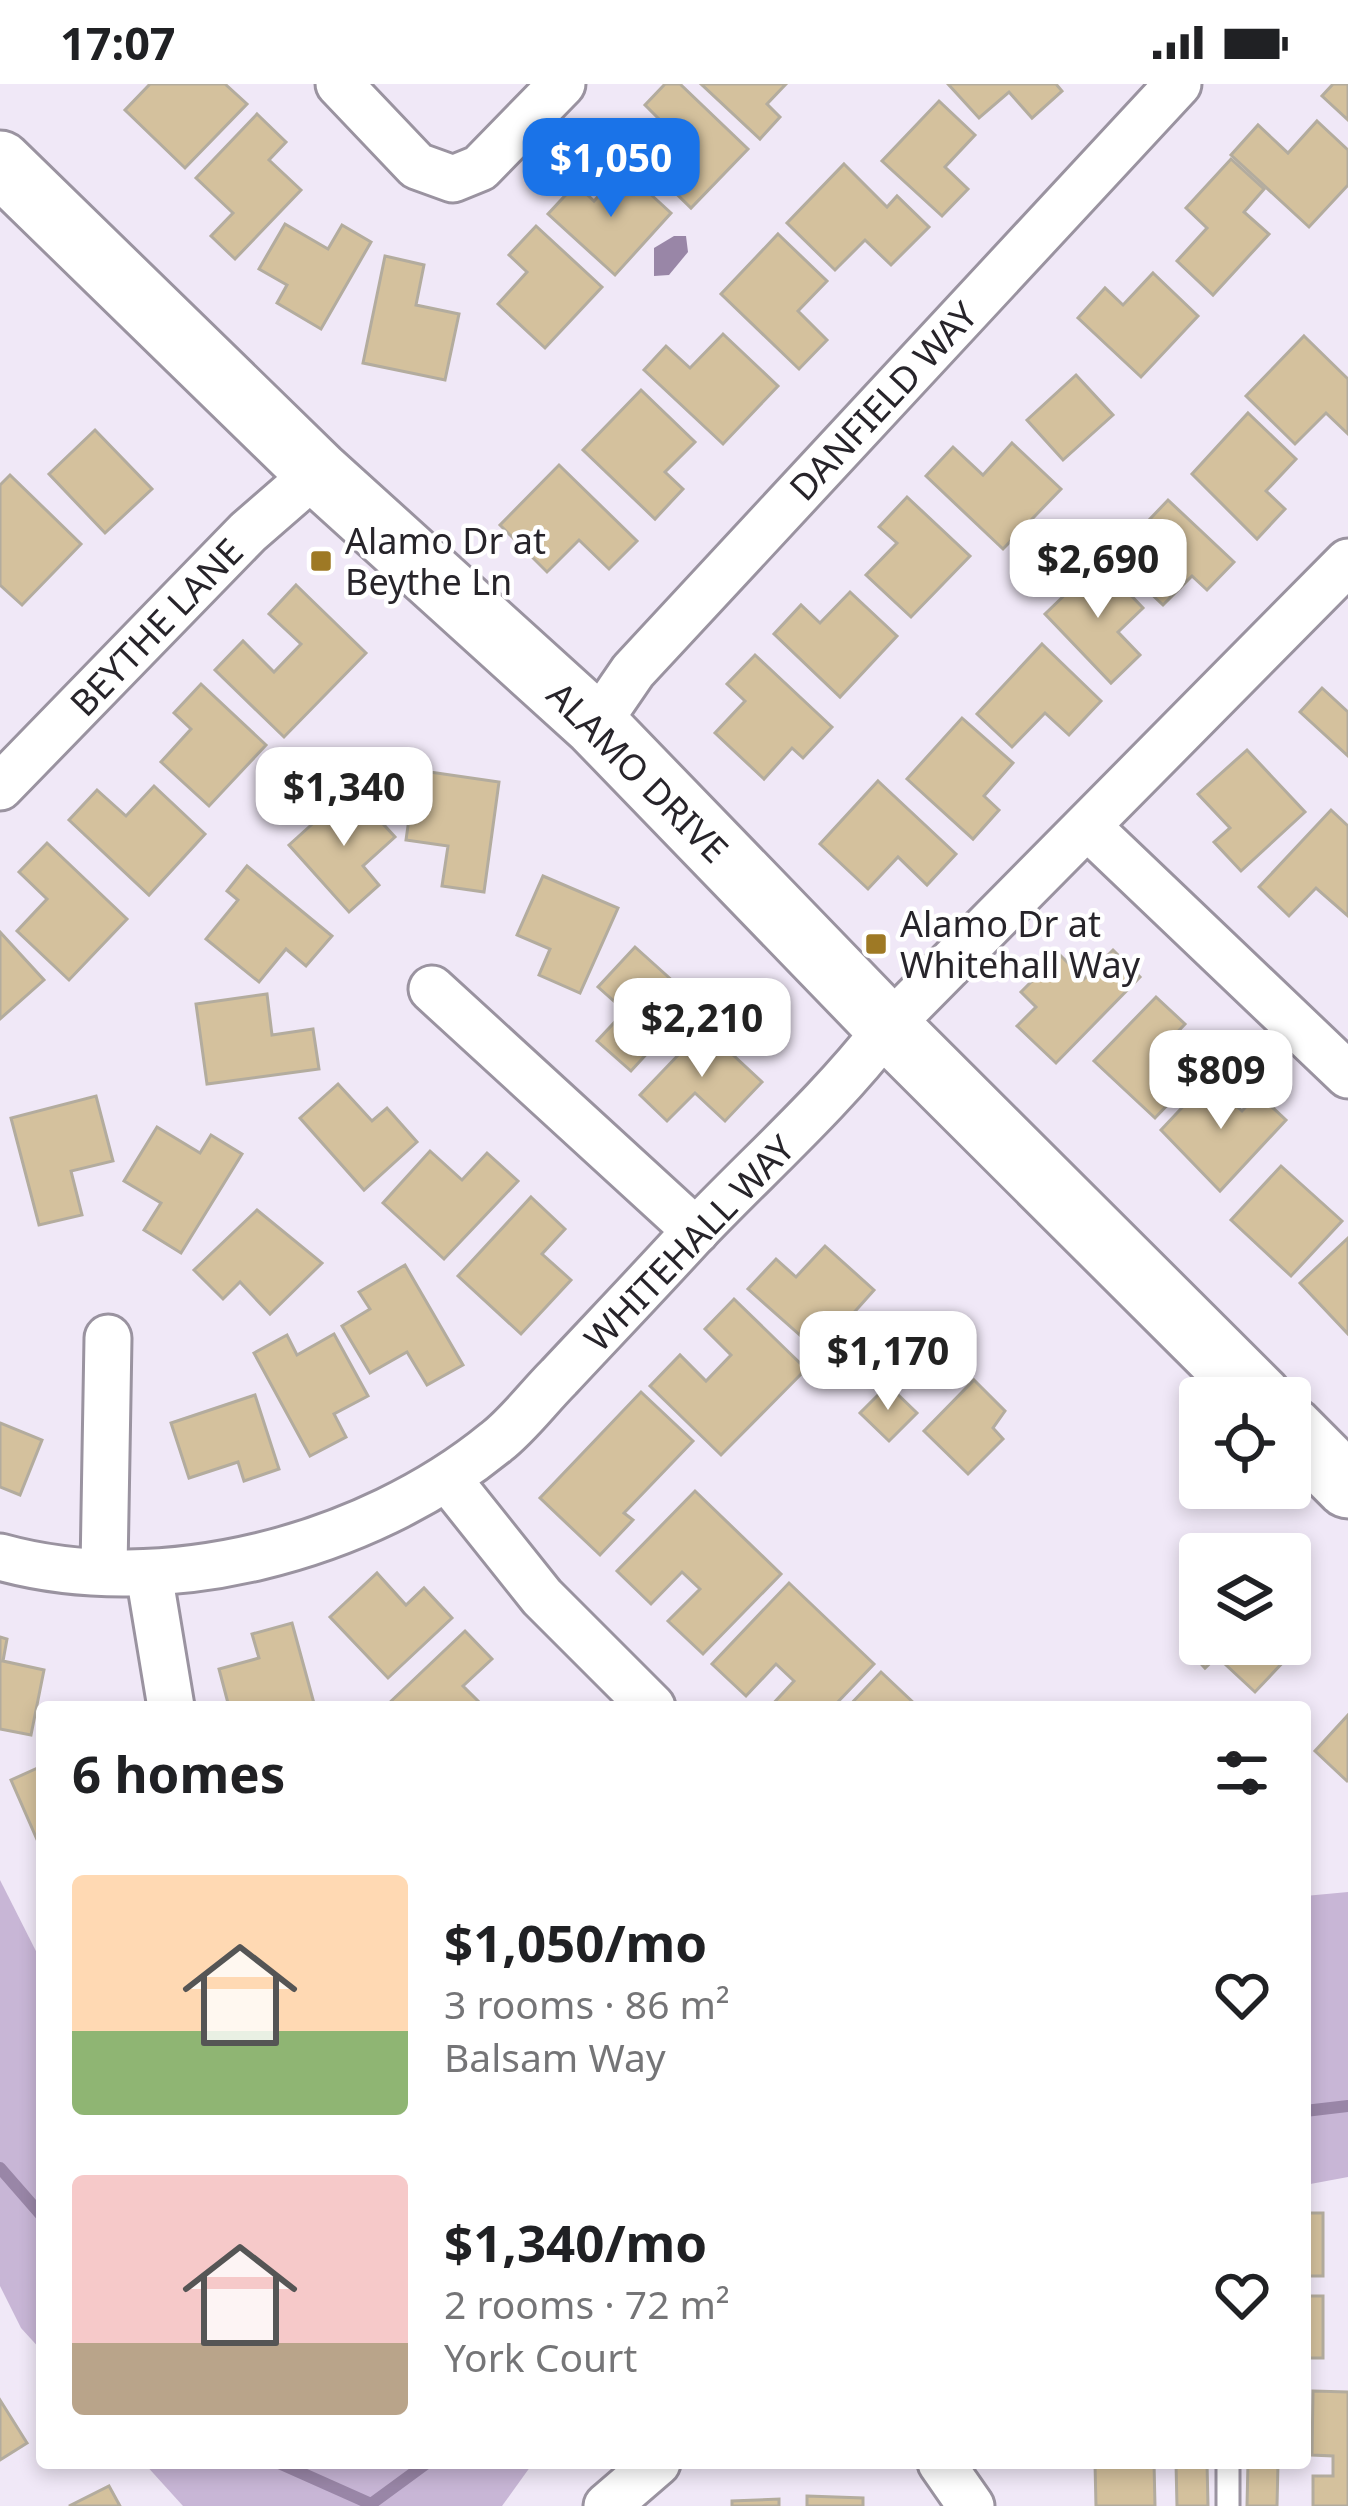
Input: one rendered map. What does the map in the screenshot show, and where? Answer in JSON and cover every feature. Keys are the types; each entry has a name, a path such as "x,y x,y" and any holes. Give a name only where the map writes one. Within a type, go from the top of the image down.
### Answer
{"main road":[{"name":"ALAMO DRIVE","path":"0,164 316,472 596,725 888,1027 1239,1377"},
{"path":"1311,1449 1348,1486"}],"street":[{"path":"338,84 417,166 453,179 480,168 562,84"},
{"name":"DANFIELD WAY","path":"596,725 633,671 1178,84"},
{"name":"BEYTHE LANE","path":"0,787 248,532 316,472"},
{"name":"WHITEHALL WAY","path":"0,1557 149,1574 217,1566 293,1547 380,1515 447,1478 499,1440 696,1231 839,1091 888,1027 1348,562"},
{"path":"1088,826 1348,1075"},
{"path":"432,989 696,1231"},
{"path":"104,1570 108,1338"},
{"path":"447,1478 542,1597 646,1701"},
{"path":"149,1574 170,1701"},
{"path":"607,2506 651,2469"},
{"path":"945,2469 971,2506"}],"lane":[{"path":"1228,2469 1228,2506"}],"shaded area":[{"path":"674,236 686,236 688,252 669,275 654,276 654,248"},
{"path":"0,1880 36,1951 36,2344 21,2328 0,2286"},
{"path":"1348,1892 1348,2177 1311,2184 1311,1895"},
{"path":"149,2469 529,2469 502,2506 183,2506"}],"building":[{"path":"150,84 225,84 247,104 185,168 125,110"},
{"path":"665,84 680,84 748,149 691,208 644,162 673,133 645,105"},
{"path":"701,84 786,84 767,104 780,117 760,139"},
{"path":"948,84 1056,84 1062,91 1032,118 1009,92 979,118"},
{"path":"1333,84 1348,84 1348,120 1322,96"},
{"path":"939,101 975,135 945,167 968,189 942,216 882,161"},
{"path":"257,114 286,142 269,160 301,190 235,259 211,236 233,213 196,178"},
{"path":"1317,121 1348,150 1348,185 1309,227 1231,155 1258,125 1288,153"},
{"path":"1231,159 1264,189 1244,212 1269,234 1213,295 1177,261 1207,228 1186,208"},
{"path":"844,164 887,207 897,196 929,227 891,265 865,240 835,270 787,223"},
{"path":"623,169 671,213 615,275 548,214 576,184 594,201"},
{"path":"285,224 328,249 342,225 371,242 321,329 277,303 287,285 259,269"},
{"path":"536,226 602,287 545,348 498,304 527,272 509,255"},
{"path":"778,234 827,281 798,311 827,340 799,369 721,294"},
{"path":"385,256 424,265 416,305 459,314 445,380 363,363"},
{"path":"1153,273 1198,316 1141,377 1078,318 1105,288 1123,305"},
{"path":"723,334 778,386 723,444 644,370 666,346 690,368"},
{"path":"1304,336 1348,379 1348,434 1326,413 1295,444 1246,396"},
{"path":"1076,375 1113,415 1063,460 1027,420"},
{"path":"641,390 695,442 665,472 683,489 655,519 583,450"},
{"path":"1248,413 1296,459 1266,491 1285,509 1257,539 1192,474"},
{"path":"95,430 152,489 105,533 49,474"},
{"path":"1012,443 1061,489 1003,549 926,476 953,447 983,475"},
{"path":"559,465 637,541 609,569 579,540 547,572 500,525"},
{"path":"10,475 81,544 22,605 0,585 0,485"},
{"path":"907,497 970,556 911,617 866,575 897,543 879,527"},
{"path":"1168,500 1234,562 1207,590 1192,576 1163,605 1113,558"},
{"path":"1099,562 1143,608 1118,632 1140,655 1111,683 1045,614"},
{"path":"296,585 366,653 284,737 215,670 243,641 274,672 301,644 269,614"},
{"path":"850,592 897,636 840,697 774,634 801,605 820,623"},
{"path":"1042,644 1101,701 1069,735 1045,713 1012,747 977,714"},
{"path":"755,655 832,727 803,758 792,748 764,779 715,733 745,701 727,684"},
{"path":"201,684 266,745 209,806 161,762 191,729 174,713"},
{"path":"1322,688 1348,712 1348,756 1300,712"},
{"path":"962,718 1013,763 984,796 999,810 973,839 907,779"},
{"path":"1247,750 1305,812 1241,871 1214,842 1230,828 1198,794"},
{"path":"416,770 499,782 484,892 442,886 448,846 406,840"},
{"path":"878,781 956,854 927,885 898,857 868,889 820,844"},
{"path":"154,786 205,834 149,895 69,820 97,790 126,816"},
{"path":"351,789 395,837 363,866 379,885 349,912 289,845"},
{"path":"1331,810 1348,826 1348,916 1316,888 1289,916 1259,887"},
{"path":"47,843 127,919 69,980 17,931 47,899 19,872"},
{"path":"247,866 332,936 306,966 286,949 259,982 206,939 238,900 227,891"},
{"path":"543,876 618,908 580,993 539,975 550,949 517,935"},
{"path":"0,932 44,980 0,1019"},
{"path":"635,947 695,1001 631,1071 597,1041 625,1011 598,987"},
{"path":"1113,950 1140,977 1056,1063 1017,1026 1036,1007 1021,992 1059,954 1084,979"},
{"path":"267,994 272,1035 313,1029 319,1069 207,1084 196,1004"},
{"path":"1156,997 1185,1024 1167,1043 1198,1073 1155,1118 1094,1061"},
{"path":"704,1028 762,1082 725,1121 695,1093 667,1121 640,1095"},
{"path":"1208,1080 1242,1111 1258,1094 1286,1120 1220,1191 1161,1130"},
{"path":"338,1084 372,1121 387,1108 417,1142 364,1190 300,1118"},
{"path":"96,1096 113,1161 71,1171 82,1215 39,1225 11,1118"},
{"path":"157,1127 200,1153 211,1135 242,1154 181,1253 144,1230 161,1203 124,1181"},
{"path":"430,1151 462,1180 487,1153 518,1181 444,1259 383,1203"},
{"path":"1281,1166 1342,1221 1291,1276 1231,1220"},
{"path":"531,1197 565,1229 542,1254 571,1280 521,1334 458,1276"},
{"path":"257,1210 322,1263 270,1314 240,1282 223,1299 194,1270"},
{"path":"1348,1238 1348,1334 1300,1283"},
{"path":"825,1246 874,1290 841,1327 851,1335 828,1360 748,1289 776,1259 796,1277"},
{"path":"405,1265 463,1365 427,1385 407,1352 370,1373 342,1326 370,1309 359,1292"},
{"path":"734,1299 806,1369 721,1455 650,1386 680,1355 706,1381 731,1355 705,1329"},
{"path":"334,1334 368,1396 334,1414 346,1437 310,1456 254,1353 287,1335 297,1355"},
{"path":"974,1380 1005,1411 993,1428 1003,1439 968,1474 924,1431"},
{"path":"888,1385 917,1413 889,1441 860,1413"},
{"path":"641,1392 693,1441 624,1513 633,1520 600,1555 540,1498"},
{"path":"255,1395 279,1469 244,1481 238,1462 189,1478 171,1423"},
{"path":"0,1423 42,1440 20,1495 0,1487"},
{"path":"695,1491 781,1574 703,1654 668,1621 700,1589 682,1572 651,1604 617,1571"},
{"path":"377,1573 406,1605 424,1588 452,1618 388,1678 330,1617"},
{"path":"789,1583 874,1664 839,1701 776,1701 794,1681 776,1664 746,1696 712,1664"},
{"path":"292,1623 313,1701 227,1701 219,1669 259,1658 252,1634"},
{"path":"465,1631 492,1659 463,1686 478,1701 391,1701"},
{"path":"0,1637 7,1639 3,1661 44,1670 31,1735 0,1729"},
{"path":"1226,1665 1280,1665 1255,1692"},
{"path":"881,1672 912,1701 854,1701"},
{"path":"1348,1715 1348,1780 1347,1781 1315,1751"},
{"path":"36,1769 36,1837 11,1780"},
{"path":"1311,2213 1323,2213 1323,2276 1311,2276"},
{"path":"1311,2296 1323,2296 1323,2358 1311,2358"},
{"path":"1313,2391 1348,2392 1348,2506 1313,2506 1313,2476 1333,2476 1333,2456 1312,2455"},
{"path":"0,2400 27,2443 0,2460"},
{"path":"1095,2469 1154,2469 1155,2506 1096,2506"},
{"path":"1176,2469 1207,2469 1208,2506 1177,2506"},
{"path":"1248,2469 1278,2469 1277,2506 1247,2506"},
{"path":"109,2486 120,2506 69,2506"},
{"path":"807,2496 863,2498 863,2506 807,2506"},
{"path":"779,2499 779,2506 732,2506 732,2501"}],"waterway":[{"path":"1311,2110 1348,2106"},
{"path":"0,2168 36,2209"},
{"path":"292,2469 371,2504 419,2469"}],"place":[{"name":"Alamo Dr at Beythe Ln","path":"321,561"},
{"name":"Alamo Dr at Whitehall Way","path":"876,944"}]}
